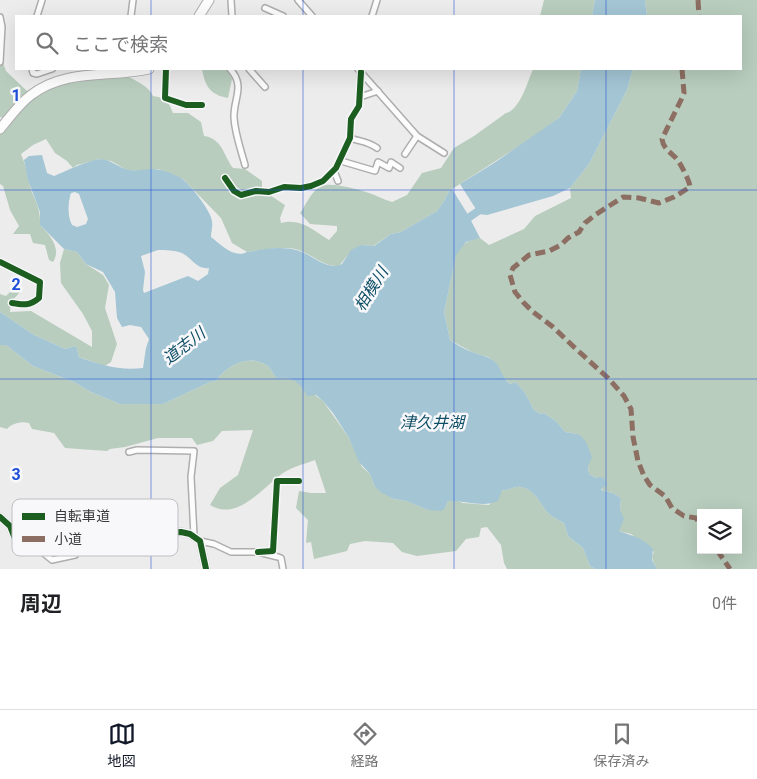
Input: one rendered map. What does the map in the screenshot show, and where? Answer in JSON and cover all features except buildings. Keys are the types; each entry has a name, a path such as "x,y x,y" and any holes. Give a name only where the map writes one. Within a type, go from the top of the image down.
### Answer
{"highway":[{"path":"200,15 209,0"},
{"path":"1,125 31,95 54,82 76,76 139,70"}],"street":[{"path":"37,15 41,0"},
{"path":"131,15 133,0"},
{"path":"231,0 232,15"},
{"path":"298,0 306,14"},
{"path":"372,15 377,0"},
{"path":"265,8 281,15"},
{"path":"0,17 2,27 0,62"},
{"path":"33,70 37,74 49,70"},
{"path":"166,70 165,98 186,105 202,105"},
{"path":"231,70 239,88 234,107 234,118 246,165"},
{"path":"250,70 265,87"},
{"path":"359,70 417,136 444,153"},
{"path":"225,178 234,191 241,195 256,190 263,193 284,187 301,188 323,181 334,171 341,160 350,138 351,120 354,111 359,106 359,70"},
{"path":"360,97 378,91"},
{"path":"405,154 417,136"},
{"path":"350,138 359,141 365,140 377,148"},
{"path":"341,160 375,171 378,162 389,168 391,162 400,168"},
{"path":"334,171 338,181"},
{"path":"0,262 40,282 40,298 35,302 28,306 12,303"},
{"path":"130,452 137,450 194,451 190,477 194,536"},
{"path":"178,532 194,536 200,541 214,544 231,552 272,551 277,481 299,481"},
{"path":"0,518 10,526 12,530"},
{"path":"200,541 206,569"},
{"path":"258,552 281,558 283,569"},
{"path":"47,556 52,560 75,556"}],"green space":[{"path":"544,0 595,0 592,15 540,15"},
{"path":"645,0 757,0 757,569 657,569 652,558 654,552 631,534 619,531 623,521 620,510 621,498 613,493 603,491 596,478 589,474 577,434 565,432 556,421 544,413 541,414 534,410 525,393 516,382 510,384 501,374 495,362 450,340 444,312 456,254 463,245 480,238 489,245 524,229 535,216 571,198 570,188 589,164 627,90 633,70 742,70 742,15 647,15"},
{"path":"0,55 6,71 28,92 118,71 147,88 153,96 166,101 173,113 188,113 201,122 204,136 210,137 219,144 233,168 245,169 262,181 262,190 285,205 280,218 281,223 295,222 301,224 329,240 337,231 337,226 310,224 300,213 318,188 326,185 344,186 392,202 407,195 422,173 441,168 454,148 511,111 523,94 533,70 581,70 577,91 559,118 449,191 437,211 401,232 391,234 373,246 361,245 347,256 339,266 322,262 301,251 290,248 247,252 232,243 221,218 183,179 158,169 127,170 111,161 99,159 77,165 73,168 67,161 55,153 46,139 33,145 21,154 38,207 40,225 50,237 55,247 56,252 53,262 49,260 45,245 33,243 30,234 13,234 19,226 10,210 3,186 0,184 0,134 8,119 0,117"},
{"path":"202,70 228,70 232,79 228,98 217,95 209,89"},
{"path":"64,249 77,252 86,264 103,275 109,285 105,308 117,344 111,362 105,366 79,357 76,346 65,349 34,335 0,312 0,294 6,296 14,288 13,285 21,291 11,302 10,312 31,311 92,347 92,331 83,314 61,283 60,263"},
{"path":"0,345 6,345 33,366 74,382 91,392 120,404 163,404 216,381 226,370 239,363 247,361 261,362 268,366 277,379 282,377 294,380 323,401 349,438 362,467 370,474 375,487 394,499 406,501 428,510 445,508 448,501 489,505 502,490 518,487 526,488 533,493 549,514 564,523 568,536 583,548 590,566 595,569 507,569 501,545 487,527 481,528 479,537 466,539 456,551 417,556 402,552 393,543 365,541 350,544 347,551 314,559 311,542 306,543 308,520 296,508 299,491 326,493 315,460 283,473 250,501 230,509 220,509 210,505 220,488 238,475 253,430 222,431 213,441 197,445 192,438 158,438 107,451 65,448 54,433 32,429 29,423 17,423 7,429 0,427"}],"water":[{"path":"595,0 645,0 647,15 592,15"},
{"path":"581,70 633,70 627,90 589,164 570,188 553,196 487,215 479,214 460,184 559,118 577,91"},
{"name":"津久井湖","path":"42,155 47,173 54,176 84,163 101,159 129,170 156,169 168,172 185,181 200,198 211,217 211,237 227,250 242,254 281,248 295,250 332,266 342,264 351,250 361,245 374,246 391,234 401,232 437,211 452,189 480,238 466,242 456,255 444,312 450,340 465,349 494,361 507,381 510,384 516,382 525,393 534,410 541,414 544,413 556,421 565,432 581,436 586,442 592,457 588,466 589,474 596,478 604,478 607,484 601,489 621,498 620,510 624,519 619,531 642,540 653,549 652,560 657,569 595,569 590,566 583,548 568,536 564,523 547,512 533,493 526,488 516,487 502,490 498,501 486,504 448,501 445,508 441,511 428,510 382,493 375,487 370,474 359,462 349,438 323,401 316,395 307,396 299,384 291,379 277,379 268,366 261,362 247,361 239,363 226,370 216,381 163,404 120,404 91,392 74,382 33,366 6,345 0,345 0,312 34,335 65,349 76,346 79,357 110,367 126,369 143,368 149,339 141,327 130,325 122,327 117,318 115,292 103,272 86,264 77,252 64,249 40,225 40,212 28,180 24,160 29,156","holes":["71,193 79,194 88,219 86,224 77,227 72,225 69,213","158,250 182,253 201,267 209,268 208,274 198,281 188,276 144,293 145,272 141,256"]}],"waterway":[{"name":"相模川","path":"461,223 484,207"}],"marked path":[{"path":"698,0 699,15"},
{"path":"682,70 684,93 662,139 665,147 680,164 690,187 674,197 659,203 639,198 623,197 595,215 585,223 579,232 568,238 561,245 549,251 529,255 513,268 510,275 515,292 523,302 608,378 624,396 631,409 633,437 638,461 644,476 650,485 665,496 672,508 684,516 697,519"},
{"path":"720,554 730,569"}],"cycle path":[{"path":"166,70 165,98 186,105 202,105"},
{"path":"225,178 234,191 241,195 256,191 269,192 284,187 301,188 323,181 336,168 350,138 351,119 359,106 361,72"},
{"path":"0,262 40,282 39,298 36,301 26,304 12,303"},
{"path":"258,552 273,551 277,481 299,481"},
{"path":"0,517 10,526 12,531"},
{"path":"178,532 190,534 200,541 206,569"}],"water label":[{"name":"道志川","path":"184,346"}]}
